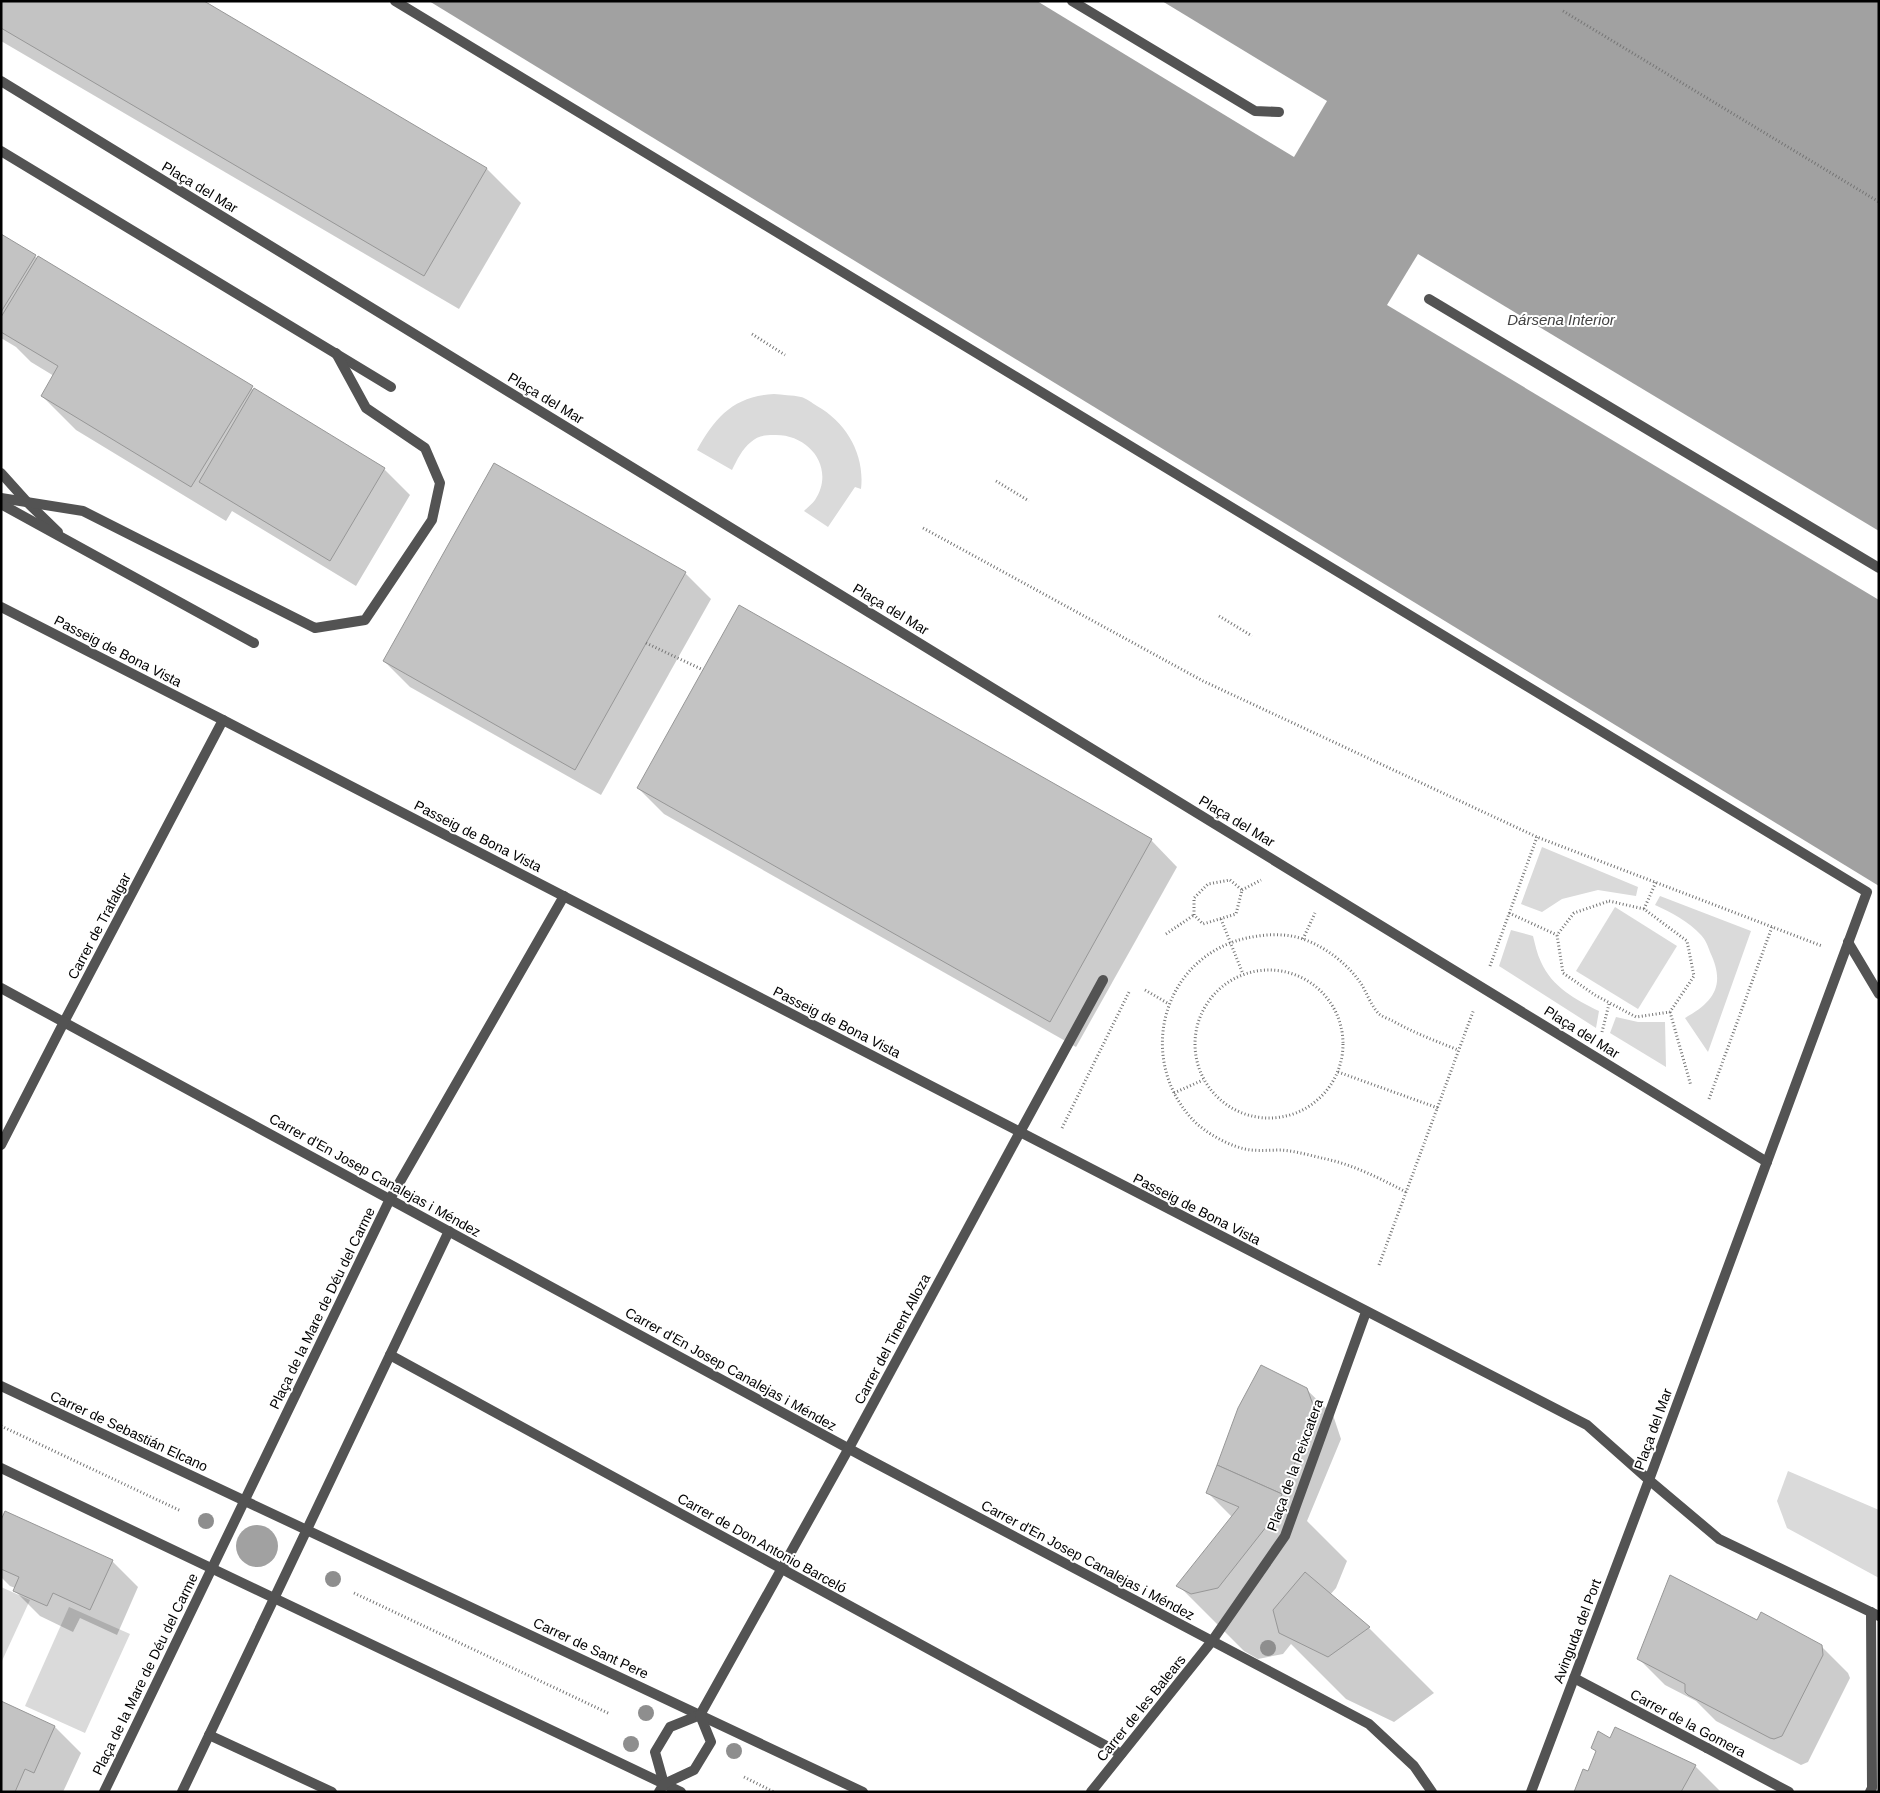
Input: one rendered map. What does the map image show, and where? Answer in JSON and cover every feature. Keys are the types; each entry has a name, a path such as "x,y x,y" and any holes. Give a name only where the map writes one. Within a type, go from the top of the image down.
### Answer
{"street":[{"name":"Plaça del Mar","path":"394,1 1867,892 1649,1480"},
{"path":"1072,1 1255,111 1279,112"},
{"name":"Plaça del Mar","path":"1,81 1766,1162"},
{"path":"1,151 391,387"},
{"path":"1430,299 1879,568"},
{"path":"1,498 83,511 315,628 365,620 432,520 440,483 425,448 366,408 336,353"},
{"path":"1,473 28,503 69,542"},
{"path":"1,504 254,643"},
{"name":"Passeig de Bona Vista","path":"1,607 1587,1425 1719,1539 1875,1614"},
{"name":"Carrer de Trafalgar","path":"1,1145 223,720"},
{"name":"Plaça de la Mare de Déu del Carme","path":"104,1792 390,1199 564,896"},
{"path":"1848,942 1879,994"},
{"name":"Carrer del Tinent Alloza","path":"700,1715 780,1568 849,1448 1104,980"},
{"name":"Carrer d'En Josep Canalejas i Méndez","path":"1,988 849,1448 1369,1724 1414,1766 1432,1792"},
{"path":"182,1792 449,1231"},
{"name":"Plaça de la Peixcatera","path":"1212,1641 1285,1536 1366,1312"},
{"name":"Carrer de Don Antonio Barceló","path":"390,1356 1121,1754"},
{"name":"Carrer de Sebastián Elcano","path":"1,1386 244,1500"},
{"path":"1,1468 211,1569"},
{"name":"Avinguda del Port","path":"1531,1792 1649,1480"},
{"path":"244,1500 307,1530"},
{"name":"Carrer de Sant Pere","path":"307,1530 864,1792"},
{"name":"Plaça de la Mare de Déu del Carme","path":"211,1569 274,1598"},
{"path":"274,1598 662,1788 681,1792"},
{"path":"1870,1792 1872,1788 1875,1614"},
{"name":"Carrer de les Balears","path":"1090,1792 1212,1641"},
{"name":"Carrer de la Gomera","path":"1574,1678 1789,1792"},
{"path":"700,1715 711,1742 694,1770 662,1788 655,1752 670,1727 700,1715"},
{"path":"209,1735 332,1792"}],"path":[{"path":"1563,12 1879,202"},
{"path":"752,334 785,355"},
{"path":"996,482 1028,501"},
{"path":"923,528 1203,681 1537,837 1844,954"},
{"path":"1219,616 1252,636"},
{"path":"646,643 703,670"},
{"path":"1379,1265 1537,837"},
{"path":"1242,890 1230,880 1208,884 1194,898 1194,915 1203,924 1236,914 1242,890 1262,880"},
{"path":"1644,909 1656,882"},
{"path":"1609,901 1644,909 1687,941 1694,976 1670,1012 1636,1017 1594,996 1563,973 1557,935 1574,914 1609,901"},
{"path":"1303,939 1318,907"},
{"path":"1509,913 1557,935"},
{"path":"1166,934 1194,915"},
{"path":"1222,919 1243,974"},
{"path":"1701,1121 1772,927"},
{"path":"1406,1192 1373,1176 1328,1159 1283,1150 1250,1150 1219,1139 1193,1120 1174,1093 1164,1064 1162,1034 1169,1004 1183,978 1204,956 1231,942 1266,934 1303,939 1335,956 1360,982 1379,1014 1413,1032 1458,1050"},
{"path":"1271,969 1299,976 1322,992 1338,1016 1343,1044 1338,1072 1319,1099 1290,1116 1256,1118 1225,1105 1203,1080 1194,1050 1199,1018 1216,991 1243,974 1271,969"},
{"path":"1052,1149 1130,990"},
{"path":"1145,990 1169,1004"},
{"path":"1670,1012 1701,1121"},
{"path":"1338,1072 1438,1108"},
{"path":"1174,1093 1203,1080"},
{"path":"1,1426 181,1511"},
{"path":"354,1593 610,1714"},
{"path":"744,1777 774,1792"}],"shaded area":[{"path":"774,394 803,398 828,413 845,431 857,452 860,464 861,489 855,487 828,527 804,511 815,500 821,488 822,476 820,465 815,455 808,446 798,440 786,436 773,435 758,437 745,448 732,470 697,450 711,428 727,410 748,399"},
{"path":"1542,847 1638,887 1636,896 1598,890 1562,899 1542,912 1521,904"},
{"path":"1660,896 1751,931 1708,1052 1685,1018 1710,999 1717,983 1715,964 1705,941 1696,930 1680,918 1655,905"},
{"path":"1615,907 1677,946 1638,1009 1576,971"},
{"path":"1511,930 1533,936 1540,959 1551,979 1573,997 1599,1011 1596,1028 1499,966"},
{"path":"1616,1017 1638,1022 1665,1022 1666,1067 1610,1033"},
{"path":"1788,1471 1879,1510 1879,1578 1787,1528 1777,1501"},
{"path":"1,1587 30,1600 1,1663"},
{"path":"69,1607 130,1634 85,1733 25,1706"}],"water":[{"name":"Dársena Interior","path":"429,1 1879,1 1879,886"},
{"path":"257,1525 272,1531 278,1546 272,1561 257,1567 242,1561 236,1546 242,1531"}],"pier":[{"path":"1037,1 1162,1 1327,101 1294,157"},
{"path":"1418,254 1879,531 1879,600 1387,305"}],"building":[{"path":"1,1 204,1 487,168 424,276 1,28"},
{"path":"1,234 36,255 1,312"},
{"path":"38,256 253,386 191,487 41,396 58,366 1,332 1,317"},
{"path":"254,388 385,468 330,561 199,482"},
{"path":"494,463 686,572 575,770 383,661"},
{"path":"739,605 1152,839 1050,1022 637,788"},
{"path":"1261,1365 1307,1388 1316,1413 1282,1494 1217,1465 1238,1408"},
{"path":"1217,1465 1282,1494 1270,1522 1218,1588 1191,1594 1176,1586 1239,1507 1206,1493"},
{"path":"5,1511 113,1560 90,1610 53,1593 47,1606 13,1591 19,1577 1,1569 1,1520"},
{"path":"1305,1572 1370,1627 1328,1657 1279,1633 1273,1610"},
{"path":"1670,1575 1757,1620 1761,1612 1822,1645 1823,1655 1782,1736 1774,1739 1770,1738 1688,1695 1685,1692 1685,1684 1637,1659"},
{"path":"1,1701 55,1726 34,1773 25,1769 15,1792 1,1792"},
{"path":"1615,1727 1696,1765 1681,1792 1574,1792 1583,1769 1588,1771 1596,1751 1591,1748 1598,1731 1610,1738"}]}
